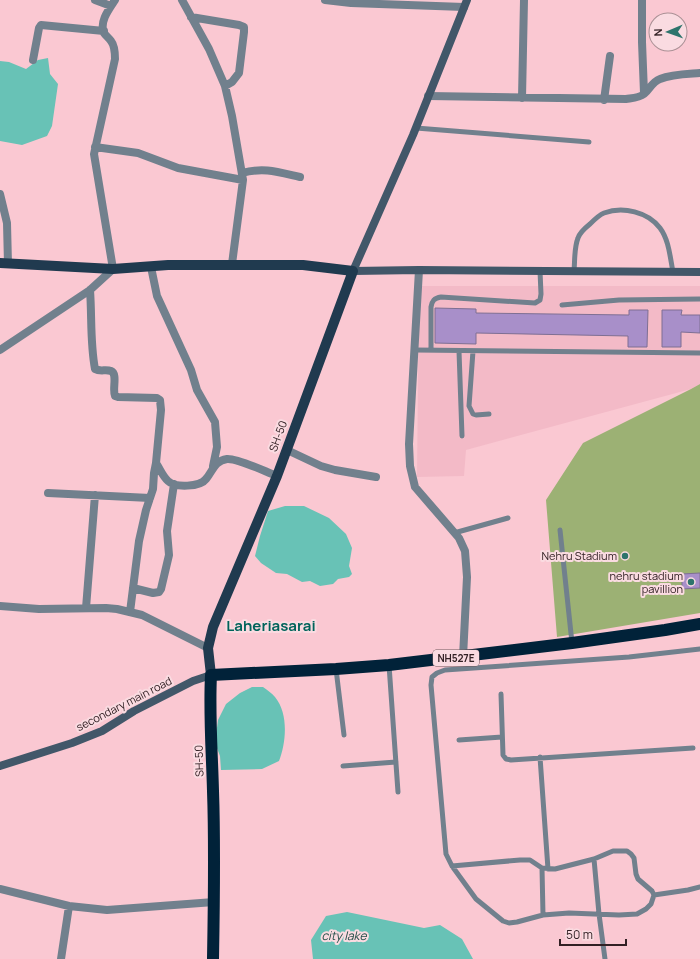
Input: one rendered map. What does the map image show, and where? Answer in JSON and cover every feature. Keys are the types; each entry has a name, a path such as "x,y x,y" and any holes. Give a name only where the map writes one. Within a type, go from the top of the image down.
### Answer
{"highway":[{"name":"NH527E","path":"211,675 389,665 572,643 700,624"},
{"name":"SH-50","path":"211,675 210,699 214,902 213,959"}],"main road":[{"path":"353,270 416,128 466,4"},
{"path":"4,263 113,269 168,265 232,264 303,265 353,270 700,272"},
{"name":"SH-50","path":"211,675 208,648 213,627 277,476 353,270"},
{"name":"secondary main road","path":"0,766 72,743 102,731 134,711 193,681 211,675"}],"street":[{"path":"0,350 90,290 113,269 94,154 115,59 114,47 103,27 104,19 113,3 95,0"},
{"path":"182,0 209,49 225,86 232,116 243,176 232,264"},
{"path":"325,0 351,3 466,4"},
{"path":"522,98 524,0"},
{"path":"642,0 644,94"},
{"path":"191,16 240,24 244,27 238,73 232,82 225,86"},
{"path":"33,60 41,24 104,31"},
{"path":"604,100 610,56"},
{"path":"428,96 604,100 637,98 644,94 652,84 660,79 700,73"},
{"path":"95,147 138,153 178,168 243,176 254,170 264,170 300,177"},
{"path":"0,194 7,223 4,263"},
{"path":"151,267 158,296 191,370 197,390 215,422 217,446 213,466 205,480 198,484 190,486 169,482 156,463"},
{"path":"419,270 409,444 410,466 415,487 459,538 465,551 467,564 463,657"},
{"path":"90,290 92,323 91,341 95,369 98,371 113,372 115,375 113,391 115,396 157,398 160,400 161,410 153,489 146,510 140,542 130,612"},
{"path":"287,450 321,466 376,477"},
{"path":"213,466 227,459 235,460 277,476"},
{"path":"133,588 153,593 159,592 161,589 169,555 168,531 174,484"},
{"path":"48,493 150,498"},
{"path":"86,608 96,495"},
{"path":"0,606 39,609 106,608 130,612 142,615 208,648"},
{"path":"0,889 69,906 107,910 214,902"},
{"path":"61,959 69,906"}],"lane":[{"path":"416,128 589,142"},
{"path":"574,271 576,246 582,230 594,219 604,213 614,211 631,211 652,218 660,228 666,238 673,272"},
{"path":"431,350 431,307 432,301 435,298 441,297 535,303 540,300 541,294 540,271"},
{"path":"562,305 619,300 700,299"},
{"path":"415,350 700,353"},
{"path":"459,351 462,436"},
{"path":"473,351 469,406 470,410 476,415 489,414"},
{"path":"454,533 508,518"},
{"path":"560,530 572,643"},
{"path":"654,895 651,904 642,913 629,915 569,913 543,915 509,923 503,921 476,899 452,866 446,854 444,845 441,790 431,685 432,676 445,670 629,658 700,649"},
{"path":"389,665 398,792"},
{"path":"336,669 344,735"},
{"path":"501,694 503,754 506,759 511,760 693,748"},
{"path":"459,740 502,737"},
{"path":"540,757 548,869"},
{"path":"343,766 396,762"},
{"path":"452,866 530,860 542,868 548,869 594,859 613,851 628,851 634,858 638,879 652,891 654,895"},
{"path":"594,859 605,959"},
{"path":"542,868 543,915"},
{"path":"654,895 700,887"}],"shaded area":[{"path":"419,286 700,286 700,384 691,389 466,450 464,476 417,477"},
{"name":"Nehru Stadium","path":"700,384 700,613 557,637 546,500 583,443"}],"water":[{"path":"48,58 50,74 58,84 52,126 47,136 22,145 0,141 0,61 9,62 26,69 38,60"},
{"path":"285,506 304,506 329,518 346,534 352,548 349,566 352,574 349,577 338,579 333,584 320,586 310,581 302,582 287,574 276,573 261,563 255,556 268,511"},
{"path":"252,687 263,687 271,693 275,697 283,712 285,737 279,761 262,769 221,770 220,756 215,743 218,720 226,704 240,693"},
{"name":"city lake","path":"347,912 424,928 440,925 462,939 473,959 313,959 311,940 326,916"}],"building":[{"path":"435,308 476,309 476,313 629,315 629,310 648,310 647,347 628,347 628,336 476,333 476,344 435,343"},
{"path":"662,310 682,310 681,315 700,315 700,333 681,332 681,347 662,347"},
{"name":"nehru stadium pavillion","path":"700,573 700,588 682,589 682,574"}],"place":[{"name":"Nehru Stadium","path":"625,556"},
{"name":"nehru stadium pavillion","path":"691,582"}],"district":[{"name":"Laheriasarai","path":"271,626"}]}
